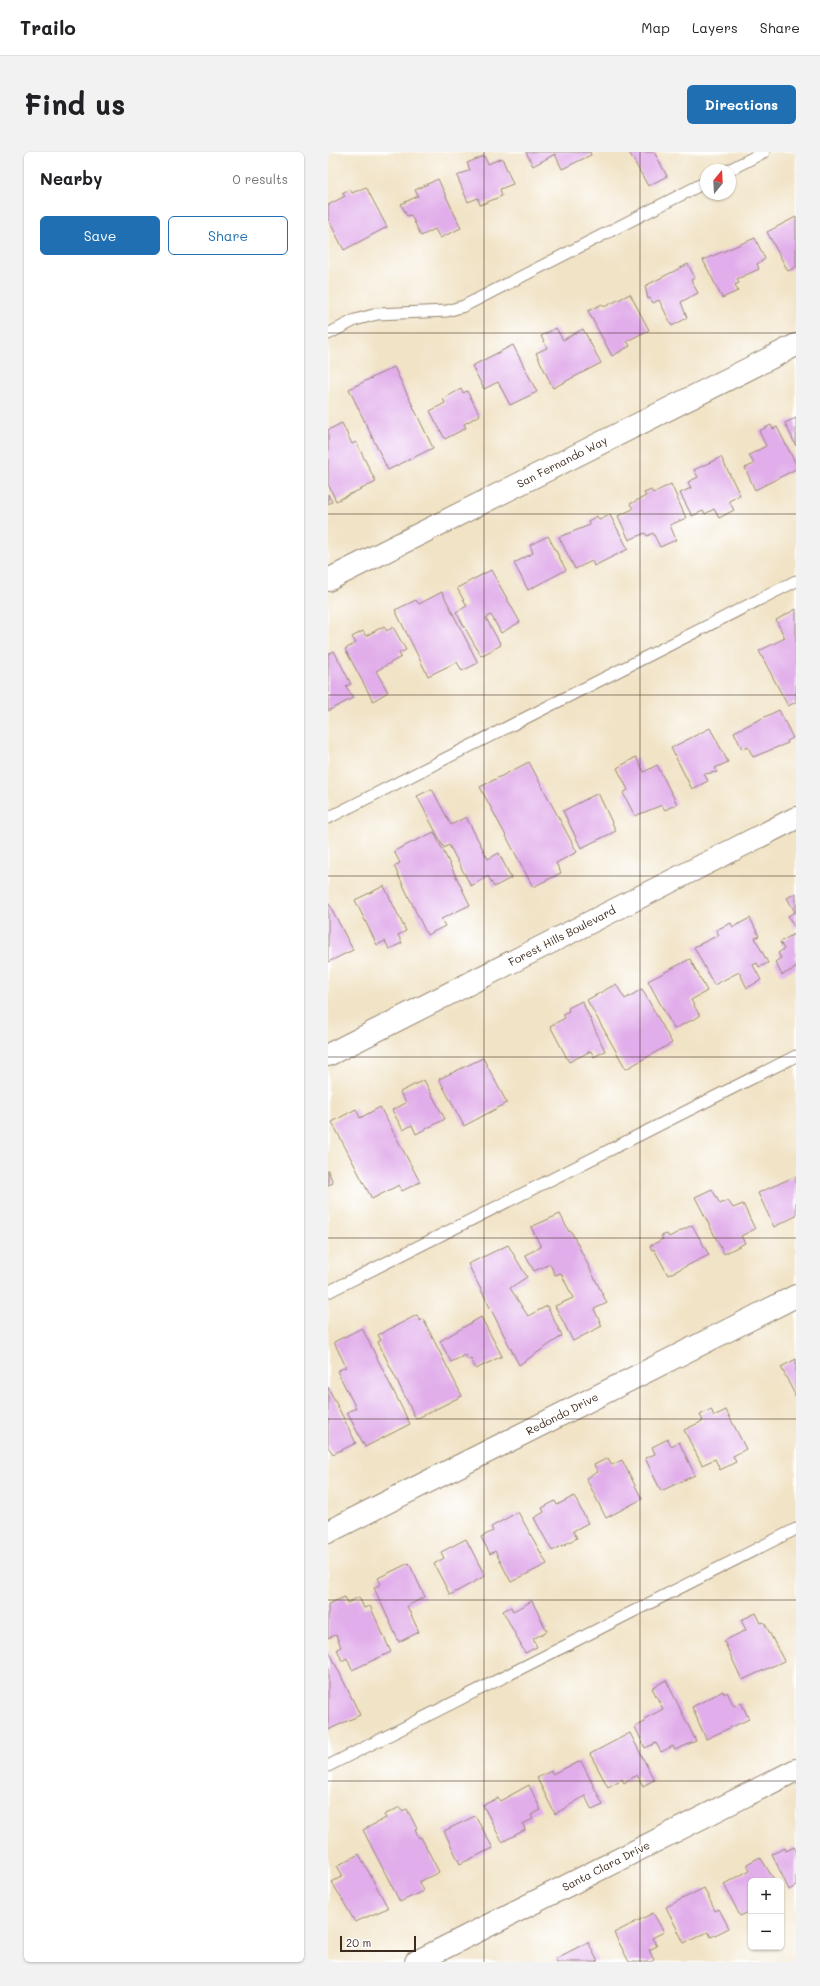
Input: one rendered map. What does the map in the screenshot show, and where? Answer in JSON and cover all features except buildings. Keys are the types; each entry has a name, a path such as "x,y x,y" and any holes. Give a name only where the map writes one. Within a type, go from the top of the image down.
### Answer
{"street":[{"name":"San Fernando Way","path":"328,580 796,345"},
{"name":"Forest Hills Boulevard","path":"328,1055 796,818"},
{"name":"Redondo Drive","path":"328,1532 796,1296"},
{"name":"Santa Clara Drive","path":"416,1962 796,1770"}],"lane":[{"path":"736,166 764,152"},
{"path":"328,334 355,320 377,314 447,311 464,306 700,185"},
{"path":"328,818 796,581"},
{"path":"328,1292 796,1056"},
{"path":"328,1766 796,1529"}]}
